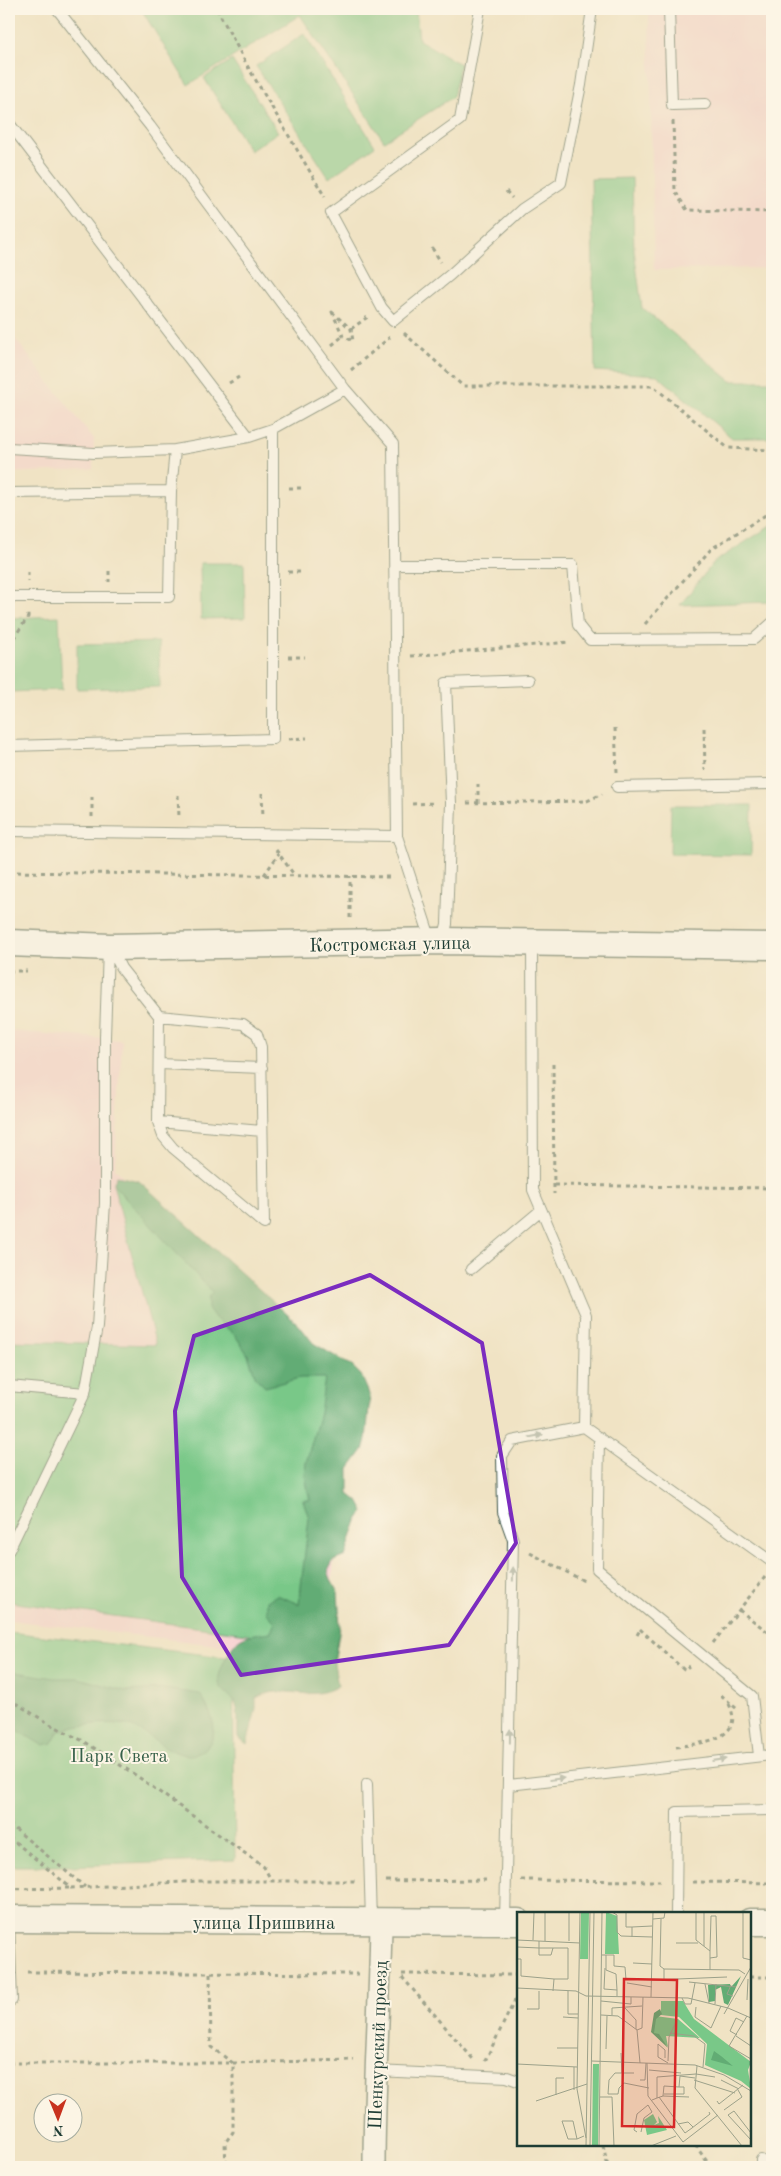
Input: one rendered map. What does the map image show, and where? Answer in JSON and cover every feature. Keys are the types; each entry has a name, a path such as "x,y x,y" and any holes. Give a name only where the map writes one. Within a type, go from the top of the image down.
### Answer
{"street":[{"name":"Костромская улица","path":"9,943 109,947 437,941 772,946"},
{"name":"улица Пришвина","path":"9,1919 512,1922"},
{"name":"Шенкурский проезд","path":"374,2167 374,2100 380,1974 376,1922"},
{"path":"751,1922 772,1922"}],"lane":[{"path":"57,9 150,126 342,385 393,444 397,836 410,878 437,941"},
{"path":"480,9 460,120 331,213 382,308 393,320 450,275 522,209 561,183 581,85 592,9"},
{"path":"669,9 672,105 704,104"},
{"path":"9,123 249,437"},
{"path":"9,448 94,453 175,450 249,437 273,428 342,385"},
{"path":"9,746 273,739 273,428"},
{"path":"9,597 169,597 171,491 175,450"},
{"path":"9,493 171,491"},
{"path":"395,566 573,566 578,625 590,640 754,639 772,622"},
{"path":"437,941 447,924 451,803 446,683 528,680"},
{"path":"617,786 772,784"},
{"path":"9,831 397,836"},
{"path":"532,942 533,1190 586,1315 584,1427"},
{"path":"109,947 121,968 160,1016 158,1122 163,1136 173,1148 264,1224 262,1068 261,1047 257,1034 243,1024 160,1016"},
{"path":"9,1550 85,1393 97,1327 105,1203 105,1037 109,947"},
{"path":"159,1064 262,1068"},
{"path":"158,1122 262,1131"},
{"path":"471,1269 541,1210"},
{"path":"9,1386 85,1393"},
{"path":"512,1922 509,1785 513,1540 503,1512 502,1456 512,1441 584,1427 772,1562"},
{"path":"599,1436 597,1569 752,1696 760,1756"},
{"path":"509,1785 772,1755"},
{"path":"368,1784 376,1922"},
{"path":"676,1912 677,1812 772,1810"},
{"path":"9,1919 12,2000"},
{"path":"376,2072 507,2077 517,2081"}],"path":[{"path":"217,9 248,67 322,190 331,213"},
{"path":"672,105 675,191 687,210 772,212"},
{"path":"332,312 351,329 353,340 343,336 332,312"},
{"path":"393,320 400,329 462,386 653,386 728,448 772,450"},
{"path":"342,385 400,329"},
{"path":"631,639 711,549 772,511"},
{"path":"9,645 28,617 28,597"},
{"path":"396,658 590,640"},
{"path":"615,728 617,786"},
{"path":"704,728 705,785"},
{"path":"478,784 478,802"},
{"path":"262,793 264,834 295,876"},
{"path":"397,836 407,804 587,801 604,793"},
{"path":"178,795 180,833"},
{"path":"264,875 279,854"},
{"path":"9,872 410,878"},
{"path":"553,1064 554,1201"},
{"path":"554,1185 772,1188"},
{"path":"522,1549 589,1583"},
{"path":"709,1648 767,1574"},
{"path":"739,1610 772,1635"},
{"path":"637,1620 669,1649"},
{"path":"637,1635 640,1629 684,1670 689,1666"},
{"path":"682,1660 695,1672"},
{"path":"714,1689 756,1726"},
{"path":"9,1699 48,1723 86,1742 137,1776 264,1868 270,1880"},
{"path":"675,1747 714,1741 725,1734 731,1728 732,1718 731,1708 727,1700"},
{"path":"9,1824 85,1887"},
{"path":"9,1889 71,1888"},
{"path":"11,1972 380,1974"},
{"path":"210,1974 211,2046 233,2063"},
{"path":"489,2076 400,1974 517,1975"},
{"path":"751,1977 772,1977"},
{"path":"482,2068 517,1996"},
{"path":"9,2063 233,2063 356,2060"},
{"path":"226,2167 225,2143 233,2132 233,2063"},
{"path":"603,2146 608,2167"},
{"path":"696,2146 711,2167"}],"highlighted area":[{"path":"370,1275 482,1343 516,1543 449,1645 241,1675 182,1577 175,1411 194,1336"}],"shaded area":[{"path":"649,9 772,9 772,268 654,270"},
{"path":"9,331 94,439 93,469 9,473"},
{"path":"9,1031 122,1040 115,1169 350,1376 325,1658 9,1620"}],"green space":[{"path":"141,9 416,9 419,40 460,64 453,97 384,141 300,15 188,85"},
{"path":"304,34 375,146 329,178 256,66"},
{"path":"232,60 278,132 250,151 204,78"},
{"path":"632,178 634,250 642,308 731,381 772,381 772,438 732,438 657,375 595,371 591,179"},
{"path":"772,525 772,602 680,605 714,562"},
{"path":"200,563 244,563 245,618 201,619"},
{"path":"59,616 62,690 9,692 9,618"},
{"path":"159,642 160,687 77,689 77,644"},
{"path":"671,805 752,805 751,855 670,854"},
{"path":"117,1176 139,1181 299,1325 313,1343 353,1367 361,1375 370,1396 366,1439 363,1450 349,1469 349,1494 358,1501 364,1512 355,1527 345,1556 333,1561 328,1571 338,1592 340,1627 334,1663 338,1686 316,1693 277,1692 256,1698 256,1709 247,1744 238,1737 236,1705 220,1686 220,1673 229,1652 240,1639 271,1632 275,1622 267,1613 267,1601 277,1595 299,1604 309,1518 303,1500 310,1500 305,1476 306,1463 320,1413 325,1378 300,1378 265,1387 256,1378 248,1355 235,1335 215,1318 208,1308 208,1297 213,1293 113,1184"},
{"path":"113,1184 340,1392 314,1643 9,1602 9,1341 156,1345"},
{"name":"Парк Света","path":"9,1632 233,1658 235,1860 69,1866 9,1866"},
{"path":"9,1671 54,1678 78,1678 126,1691 165,1689 200,1694 212,1719 214,1732 209,1744 199,1752 189,1755 168,1748 136,1729 119,1724 82,1726 65,1730 58,1732 53,1743 42,1745 9,1725"}]}
